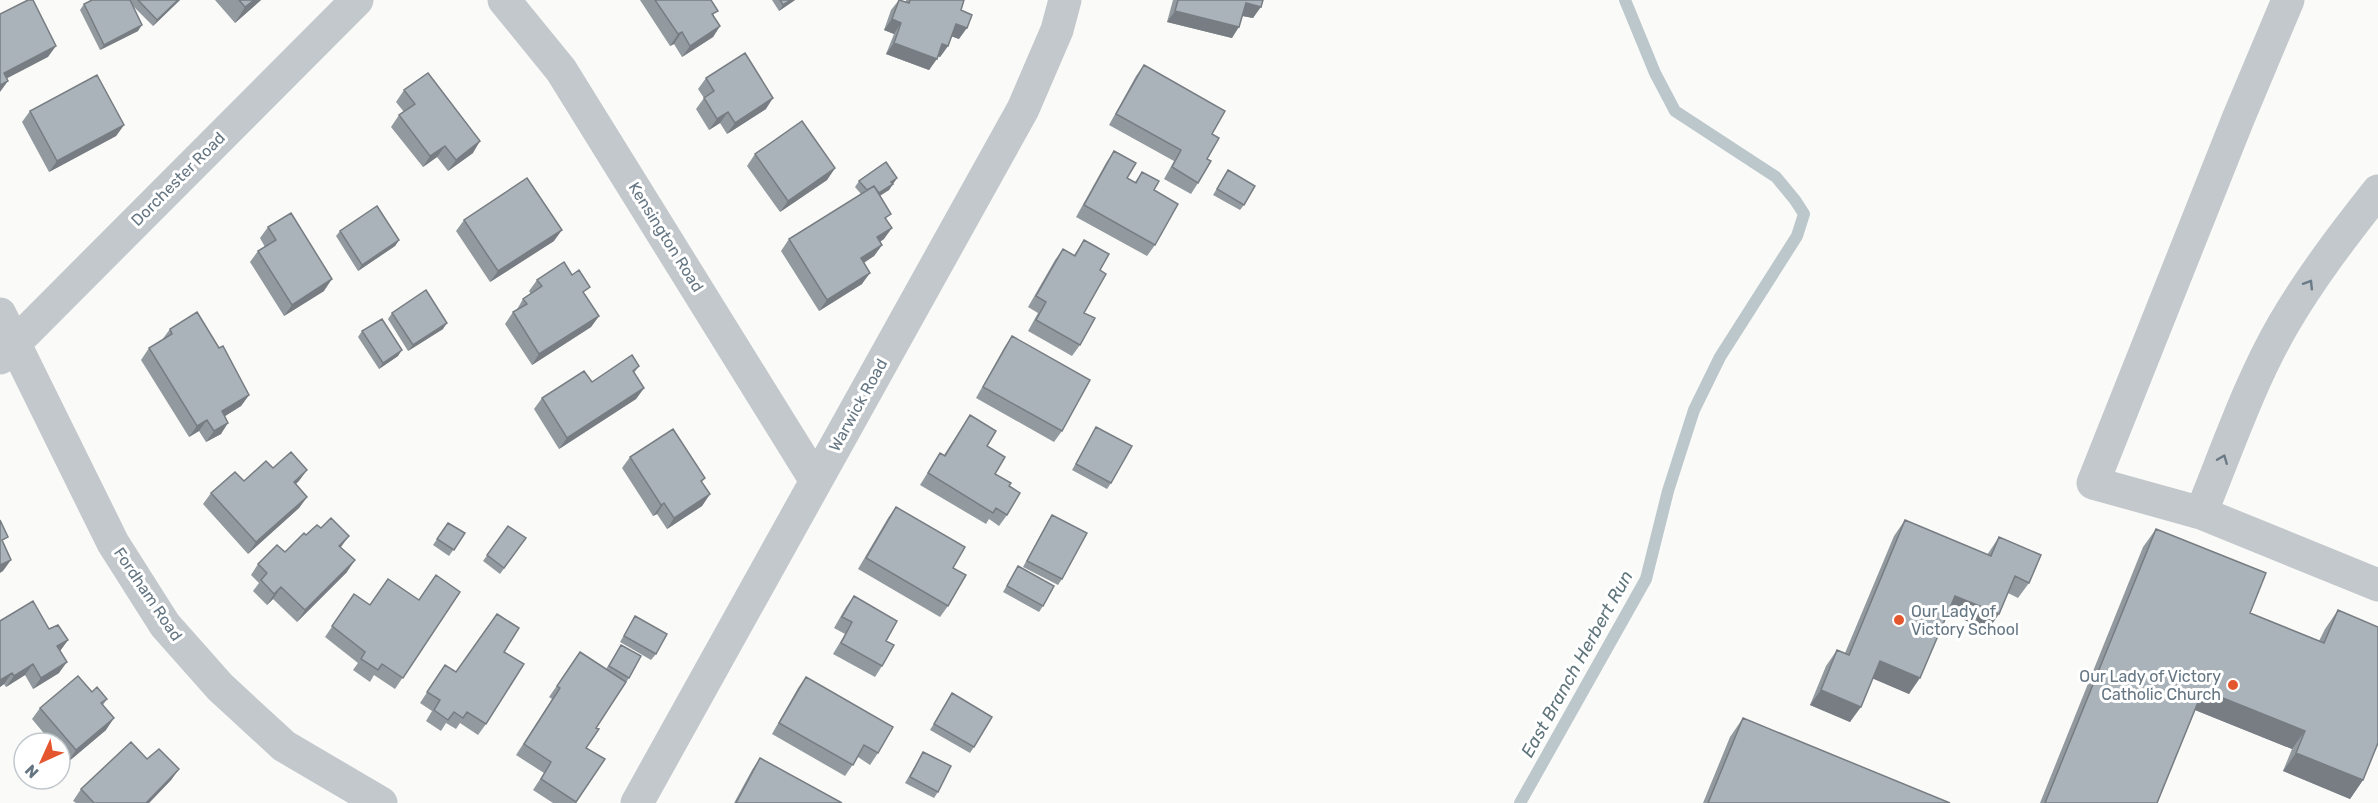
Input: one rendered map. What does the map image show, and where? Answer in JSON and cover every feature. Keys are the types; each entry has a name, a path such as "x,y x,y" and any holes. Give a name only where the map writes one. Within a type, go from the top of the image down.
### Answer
{"street":[{"name":"Dorchester Road","path":"7,351 357,0"},
{"name":"Kensington Road","path":"504,0 561,70 816,481"},
{"name":"Warwick Road","path":"637,803 1023,109 1057,30 1065,0"},
{"path":"2288,0 2238,119 2093,483 2201,513 2378,585"},
{"path":"2201,513 2250,393 2282,326 2326,257 2378,191"},
{"name":"Fordham Road","path":"0,314 7,351 113,543 165,625 220,687 284,746 381,803"}],"building":[{"path":"28,0 33,0 56,46 4,73 8,81 0,85 0,14"},
{"path":"92,0 130,0 142,25 104,45 84,4"},
{"path":"138,0 178,0 157,20"},
{"path":"239,0 254,0 245,7"},
{"path":"655,0 711,0 718,11 712,14 720,26 690,46 682,32 678,34"},
{"path":"780,0 791,0 783,5"},
{"path":"899,0 909,3 910,0 964,0 961,10 972,15 967,28 956,24 948,46 942,44 937,59 894,43 901,23 892,19"},
{"path":"1178,0 1263,0 1261,7 1246,3 1239,27 1175,11"},
{"path":"745,53 773,98 735,123 728,112 717,119 704,98 714,91 706,78"},
{"path":"1144,65 1225,111 1212,134 1219,138 1207,159 1211,161 1198,183 1172,167 1181,150 1116,114"},
{"path":"428,73 480,141 456,160 445,146 430,156 399,115 415,104 404,90"},
{"path":"97,75 124,125 57,161 30,111"},
{"path":"802,121 835,168 788,201 755,154"},
{"path":"1114,151 1136,163 1127,178 1136,183 1142,172 1159,181 1154,190 1178,204 1155,245 1084,205"},
{"path":"886,162 897,178 891,182 893,184 879,193 874,186 867,190 859,181"},
{"path":"1228,170 1255,186 1244,205 1217,189"},
{"path":"527,178 562,230 498,271 464,220"},
{"path":"874,186 891,214 885,218 892,228 877,237 882,245 861,258 870,273 827,300 789,239"},
{"path":"377,206 399,240 362,265 340,231"},
{"path":"291,213 332,279 292,305 258,251 276,240 268,227"},
{"path":"1084,240 1109,254 1100,270 1106,274 1084,313 1095,318 1080,345 1036,320 1046,302 1036,296 1063,249 1075,256"},
{"path":"564,262 572,275 579,270 590,287 583,292 599,316 539,354 513,312 527,304 523,299 542,286 537,280"},
{"path":"426,290 447,323 413,345 392,313"},
{"path":"197,312 219,348 223,346 249,395 222,411 228,423 214,431 207,420 197,426 149,348 172,334 170,329"},
{"path":"382,319 402,350 383,363 362,331"},
{"path":"1012,336 1090,380 1062,431 983,387"},
{"path":"632,355 639,366 633,371 644,388 567,438 542,398 584,371 592,382"},
{"path":"970,415 996,431 987,446 1005,457 995,474 1011,483 1009,486 1020,493 1007,515 996,508 993,513 928,473 940,453 945,456"},
{"path":"1096,427 1132,446 1111,483 1076,464"},
{"path":"673,429 705,478 701,481 710,494 674,518 664,503 661,505 630,457"},
{"path":"291,452 307,470 294,482 307,497 256,542 211,493 235,472 244,481 266,461 273,468"},
{"path":"896,507 965,547 953,568 966,575 948,606 866,558"},
{"path":"1052,515 1087,533 1062,579 1027,561"},
{"path":"331,518 349,536 339,546 355,560 305,610 281,587 274,594 261,580 267,573 258,564 277,545 285,552 304,533 306,535 317,525 321,528"},
{"path":"0,520 8,537 2,540 11,560 0,565"},
{"name":"Our Lady of Victory School","path":"1905,520 1991,556 1999,537 2041,555 2029,583 2015,576 1999,614 1955,596 1920,678 1880,661 1861,707 1821,690 1837,650 1849,655"},
{"path":"448,523 465,533 454,550 437,539"},
{"path":"508,526 526,538 504,568 487,555"},
{"name":"Our Lady of Victory Catholic Church","path":"2156,529 2266,573 2250,613 2324,643 2338,610 2378,627 2378,743 2363,780 2296,753 2305,731 2203,690 2157,803 2045,803"},
{"path":"1018,566 1054,586 1043,606 1007,586"},
{"path":"436,575 460,592 403,678 382,664 378,670 361,659 365,652 332,626 354,594 370,605 388,579 419,600"},
{"path":"854,596 897,621 886,641 894,645 882,666 841,643 852,622 842,617"},
{"path":"33,601 49,629 58,625 68,640 57,646 67,662 41,678 33,664 14,676 12,673 0,680 0,621"},
{"path":"497,614 519,628 504,652 524,664 486,724 467,712 463,718 454,712 448,720 434,710 440,700 427,692 445,665 456,672"},
{"path":"635,616 667,634 656,654 624,636"},
{"path":"621,645 641,656 629,678 609,666"},
{"path":"580,652 626,682 596,728 599,729 586,748 605,759 576,802 541,779 551,762 524,744 560,688 557,686"},
{"path":"78,676 92,692 97,687 107,699 101,703 114,718 76,750 72,745 72,731 60,731 40,708"},
{"path":"806,677 893,727 878,753 864,745 853,765 779,723"},
{"path":"952,693 992,717 974,747 934,724"},
{"path":"1743,718 1950,803 1708,803"},
{"path":"131,742 147,759 159,749 179,769 146,803 94,803 81,789"},
{"path":"923,752 951,766 938,792 910,777"},
{"path":"760,758 842,803 736,803"}],"waterway":[{"name":"East Branch Herbert Run","path":"1520,803 1646,579 1668,491 1694,410 1720,357 1797,236 1804,214 1776,177 1675,111 1655,73 1625,0"}],"place":[{"name":"Our Lady of Victory School","path":"1899,620"},
{"name":"Our Lady of Victory Catholic Church","path":"2233,685"}]}
